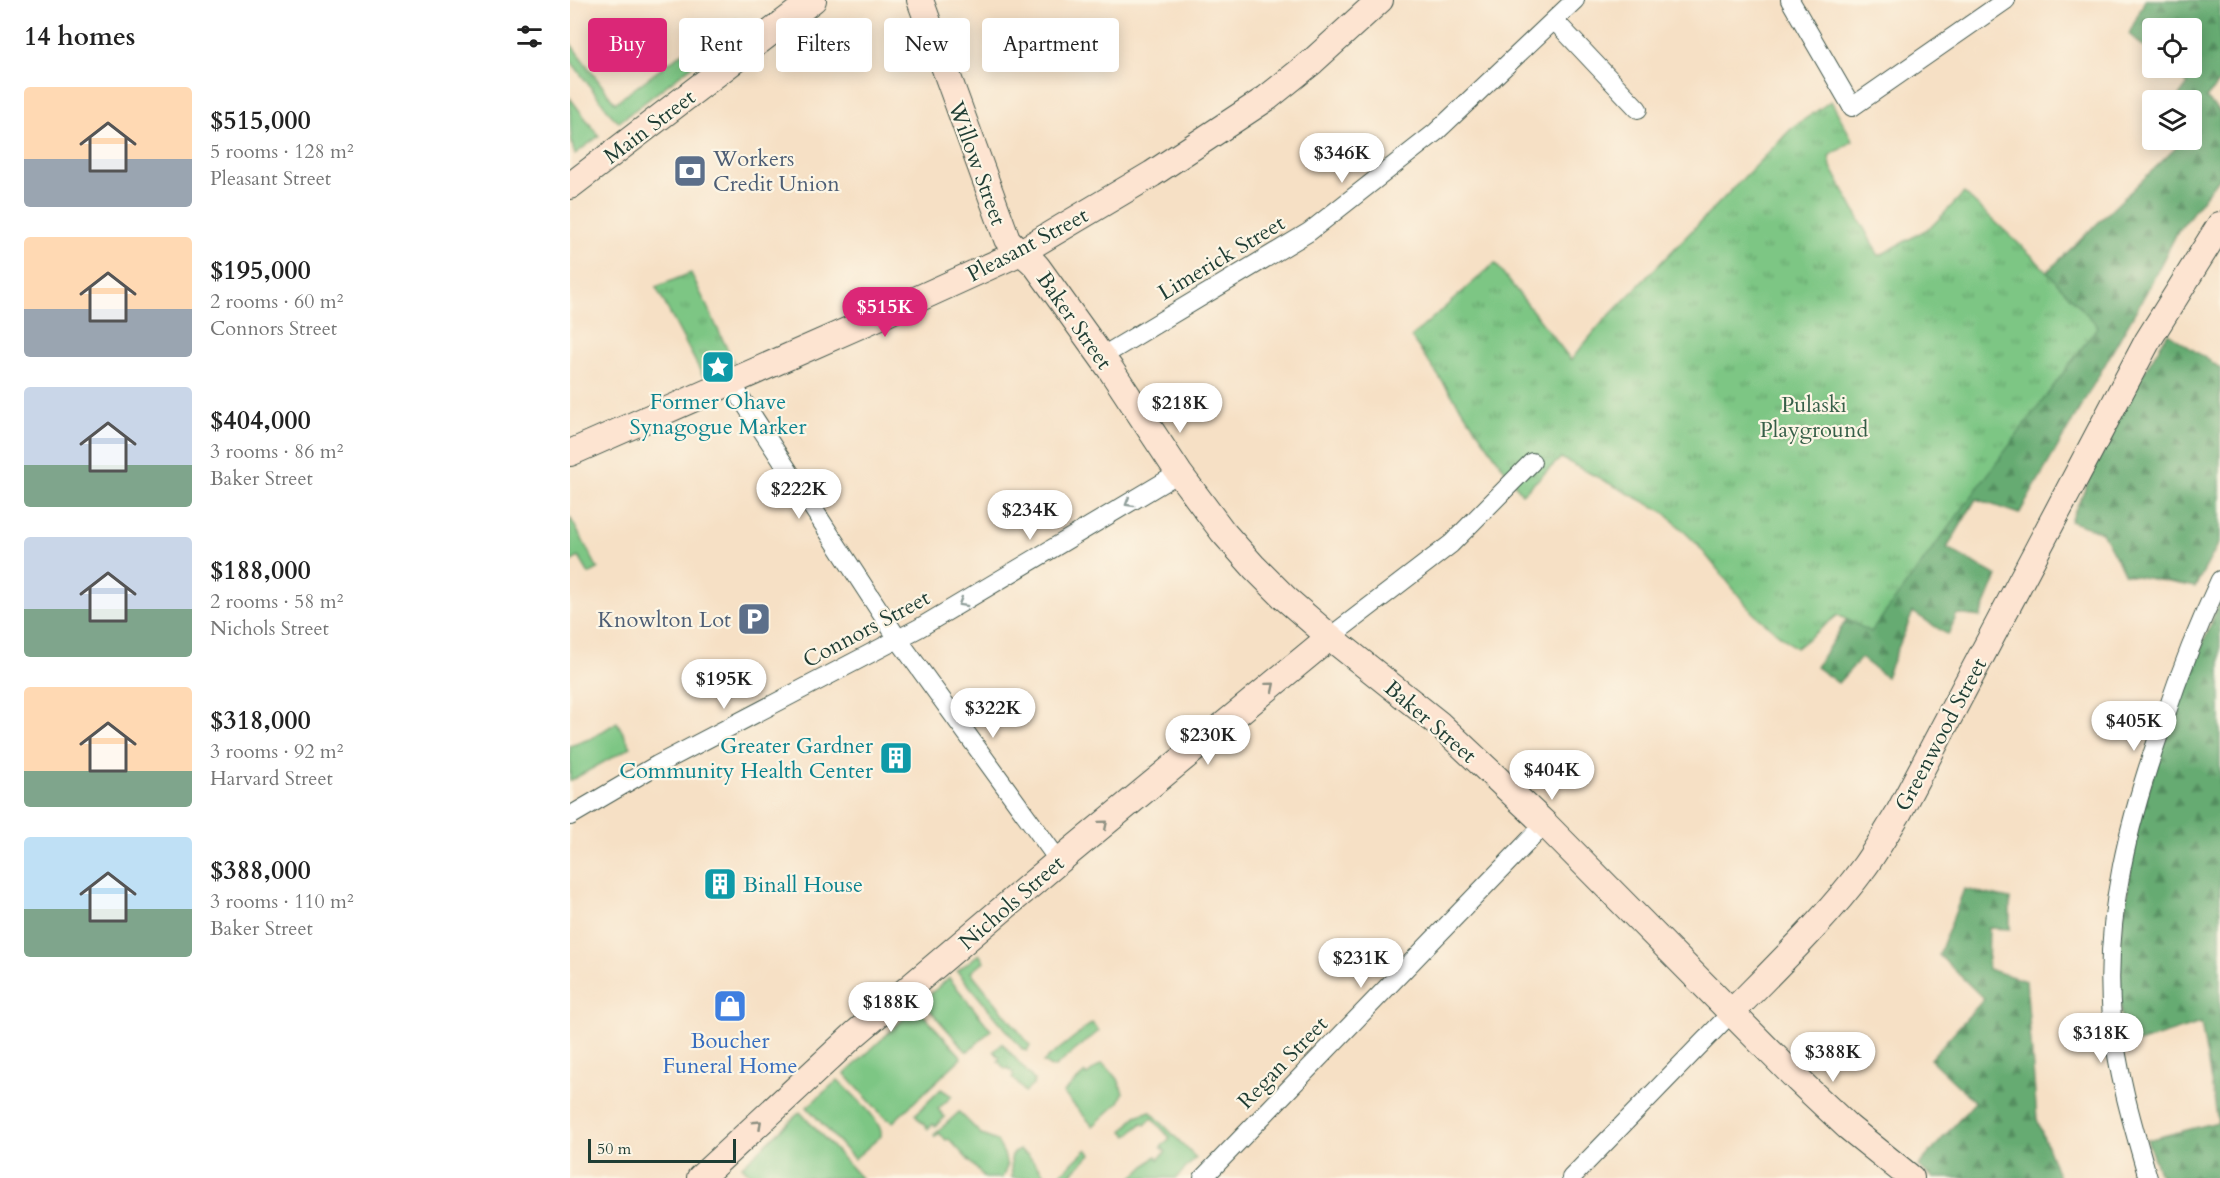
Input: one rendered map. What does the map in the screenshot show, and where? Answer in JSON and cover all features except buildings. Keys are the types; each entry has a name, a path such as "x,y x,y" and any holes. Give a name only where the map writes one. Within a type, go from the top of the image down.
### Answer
{"street":[{"name":"Main Street","path":"570,186 813,0"},
{"name":"Willow Street","path":"920,0 1001,225 1007,239 1021,252"},
{"name":"Pleasant Street","path":"570,453 1021,252 1152,174 1242,115 1300,72 1380,0"},
{"name":"Limerick Street","path":"1101,357 1327,219 1436,132 1575,0"},
{"path":"1790,0 1852,107 2006,0"},
{"path":"1555,21 1638,109"},
{"name":"Greenwood Street","path":"1571,1178 1832,907 1866,865 1904,801 2148,342 2220,225"},
{"name":"Baker Street","path":"1021,252 1038,268 1179,473 1223,532 1254,567 1285,598 1330,637 1438,724 1545,824 1797,1079 1848,1127 1911,1178"},
{"path":"730,381 898,639 1059,861"},
{"path":"1330,637 1451,544 1532,462"},
{"name":"Connors Street","path":"570,816 657,765 919,628 1179,473"},
{"path":"2148,1178 2128,1111 2112,1019 2111,963 2115,910 2122,859 2151,756 2197,631 2220,580"},
{"name":"Nichols Street","path":"700,1178 855,1034 1059,861 1330,637"},
{"name":"Regan Street","path":"1203,1178 1545,824"}],"green space":[{"path":"2145,0 2220,0 2220,81 2206,98 2220,112 2220,176 2177,233 2146,293 2019,514 1976,499 1947,548 1997,576 1980,617 1957,614 1948,635 1913,612 1886,677 1861,658 1838,683 1816,667 1950,459 2047,272 2174,150 2202,150 2202,90 2184,90 2188,84 2180,78 2202,78 2202,18 2142,18 2142,45 2129,34"},
{"path":"570,43 588,67 588,72 592,72 615,103 656,72 667,72 667,64 679,55 679,72 684,72 619,122 570,60"},
{"path":"570,98 599,136 575,154 571,136"},
{"name":"Pulaski Playground","path":"1831,101 1853,141 1829,156 1831,167 1879,256 1931,227 1964,193 2031,255 2098,326 1871,632 1838,615 1796,648 1753,613 1697,544 1664,512 1561,458 1522,494 1411,337 1495,263 1571,360 1600,325 1792,128"},
{"path":"691,273 734,363 703,376 656,287"},
{"path":"2168,333 2220,368 2220,541 2195,587 2125,574 2102,532 2070,521 2128,398"},
{"path":"570,517 598,569 589,574 579,557 570,562"},
{"path":"2220,601 2220,1178 2161,1178 2147,1140 2218,1122 2201,1023 2123,1048 2118,953 2138,823 2163,743"},
{"path":"617,722 631,747 570,781 570,746 592,738"},
{"path":"1964,889 2010,899 2010,929 1989,928 1988,969 2026,981 2037,1119 2059,1178 1934,1178 1918,1166 1975,1102 1930,1059 1984,999 1939,955"},
{"path":"979,954 984,961 971,972 1030,1045 1027,1051 1023,1050 957,971"},
{"path":"949,978 991,1030 969,1051 966,1051 922,1001"},
{"path":"916,1007 961,1058 893,1122 884,1117 845,1074"},
{"path":"1092,1023 1099,1031 1055,1067 1043,1062"},
{"path":"1002,1043 1034,1080 1034,1084 1025,1092 1012,1077 1014,1074 998,1061 1000,1058 994,1051"},
{"path":"1102,1063 1118,1079 1123,1093 1119,1102 1093,1126 1063,1093 1085,1073 1087,1075"},
{"path":"838,1080 872,1115 880,1130 881,1136 854,1159 807,1107"},
{"path":"941,1089 952,1096 938,1109 945,1117 928,1129 916,1114"},
{"path":"1150,1111 1196,1158 1176,1178 1132,1178 1156,1156 1158,1159 1166,1152 1161,1147 1170,1138 1152,1118 1145,1125 1142,1123 1128,1136 1123,1131 1136,1116"},
{"path":"800,1112 861,1178 754,1178 742,1166"},
{"path":"959,1112 982,1135 997,1141 1004,1154 1007,1167 1002,1178 985,1178 949,1139 946,1140 939,1133 935,1137 934,1135"},
{"path":"1087,1149 1091,1154 1067,1178 1056,1178"},
{"path":"1019,1150 1028,1155 1048,1178 1012,1178 1012,1154"}],"place":[{"name":"Workers Credit Union","path":"690,171"},
{"name":"Former Ohave Synagogue Marker","path":"718,367"},
{"name":"Knowlton Lot","path":"754,619"},
{"name":"Greater Gardner Community Health Center","path":"896,758"},
{"name":"Binall House","path":"720,884"},
{"name":"Boucher Funeral Home","path":"730,1006"}]}
